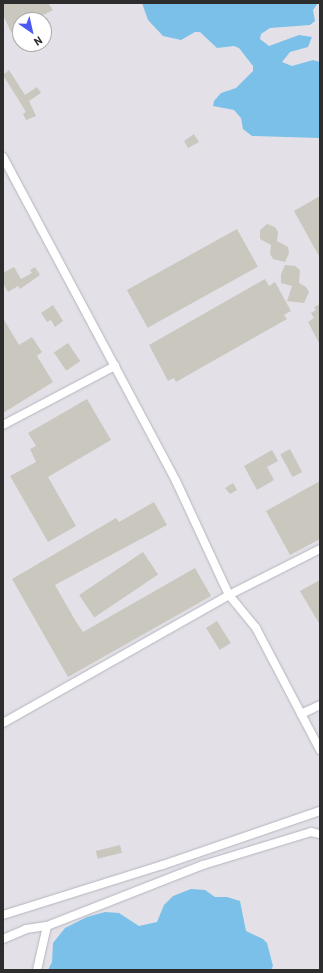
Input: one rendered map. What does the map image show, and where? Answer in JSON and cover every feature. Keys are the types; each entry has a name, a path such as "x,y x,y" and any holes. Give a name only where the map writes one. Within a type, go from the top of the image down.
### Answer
{"street":[{"path":"3,157 176,480 229,595 256,628 320,750"},
{"path":"3,425 115,366"},
{"path":"3,723 229,595 320,549"},
{"path":"301,714 320,705"},
{"path":"3,916 163,865 320,811"},
{"path":"3,939 26,929 47,926 203,864 312,832 320,834"},
{"path":"37,970 47,926"}],"shaded area":[{"path":"3,3 320,3 320,970 3,970"}],"water":[{"path":"142,3 318,3 313,10 315,21 310,25 270,28 261,34 260,39 269,46 299,35 312,37 308,47 290,52 282,62 292,66 313,60 320,62 320,138 252,136 243,129 241,118 234,110 213,106 214,101 221,93 236,88 253,71 253,66 239,48 234,46 217,48 200,32 195,32 181,40 163,36 148,20"},
{"path":"191,889 205,890 215,897 227,897 240,901 246,931 263,939 267,943 273,966 271,970 48,970 52,962 53,943 65,928 87,917 105,912 119,913 139,926 157,922 164,905 173,896"}],"building":[{"path":"3,3 48,3 53,10 49,12 12,12 11,32 3,15"},
{"path":"9,70 25,95 37,87 41,93 29,101 36,116 26,120 23,114 26,112 3,75"},
{"path":"194,134 199,142 188,148 184,141"},
{"path":"320,196 320,258 294,211"},
{"path":"267,224 275,227 278,232 277,241 288,247 289,253 285,262 273,259 270,254 271,245 260,239 260,230"},
{"path":"237,229 258,267 148,328 127,290"},
{"path":"285,265 295,266 300,270 299,283 306,287 309,292 304,303 287,301 292,286 281,283 281,274"},
{"path":"14,267 21,279 32,273 30,270 35,267 40,275 20,289 18,286 8,292 3,283 3,273"},
{"path":"265,279 269,286 275,282 291,311 284,315 287,319 176,382 174,378 168,381 149,345"},
{"path":"320,304 320,345 308,322 314,318 311,313 316,310 314,307"},
{"path":"53,305 63,321 55,327 51,320 47,322 41,313"},
{"path":"3,318 19,345 32,337 42,352 37,356 53,382 3,413"},
{"path":"68,343 80,361 66,371 54,353"},
{"path":"87,399 111,440 48,477 76,526 48,542 10,476 36,462 30,449 36,446 28,433"},
{"path":"290,449 302,472 292,477 280,454"},
{"path":"272,450 278,461 267,467 274,480 257,490 244,466"},
{"path":"320,481 320,539 290,555 266,511"},
{"path":"233,483 237,490 230,494 225,488"},
{"path":"154,502 167,525 55,585 75,620 83,632 195,568 211,596 68,677 12,579 116,518 119,522"},
{"path":"143,552 158,574 94,617 79,595"},
{"path":"320,580 320,625 300,591"},
{"path":"217,621 231,643 220,650 206,628"},
{"path":"120,845 122,853 98,859 96,851"}]}
